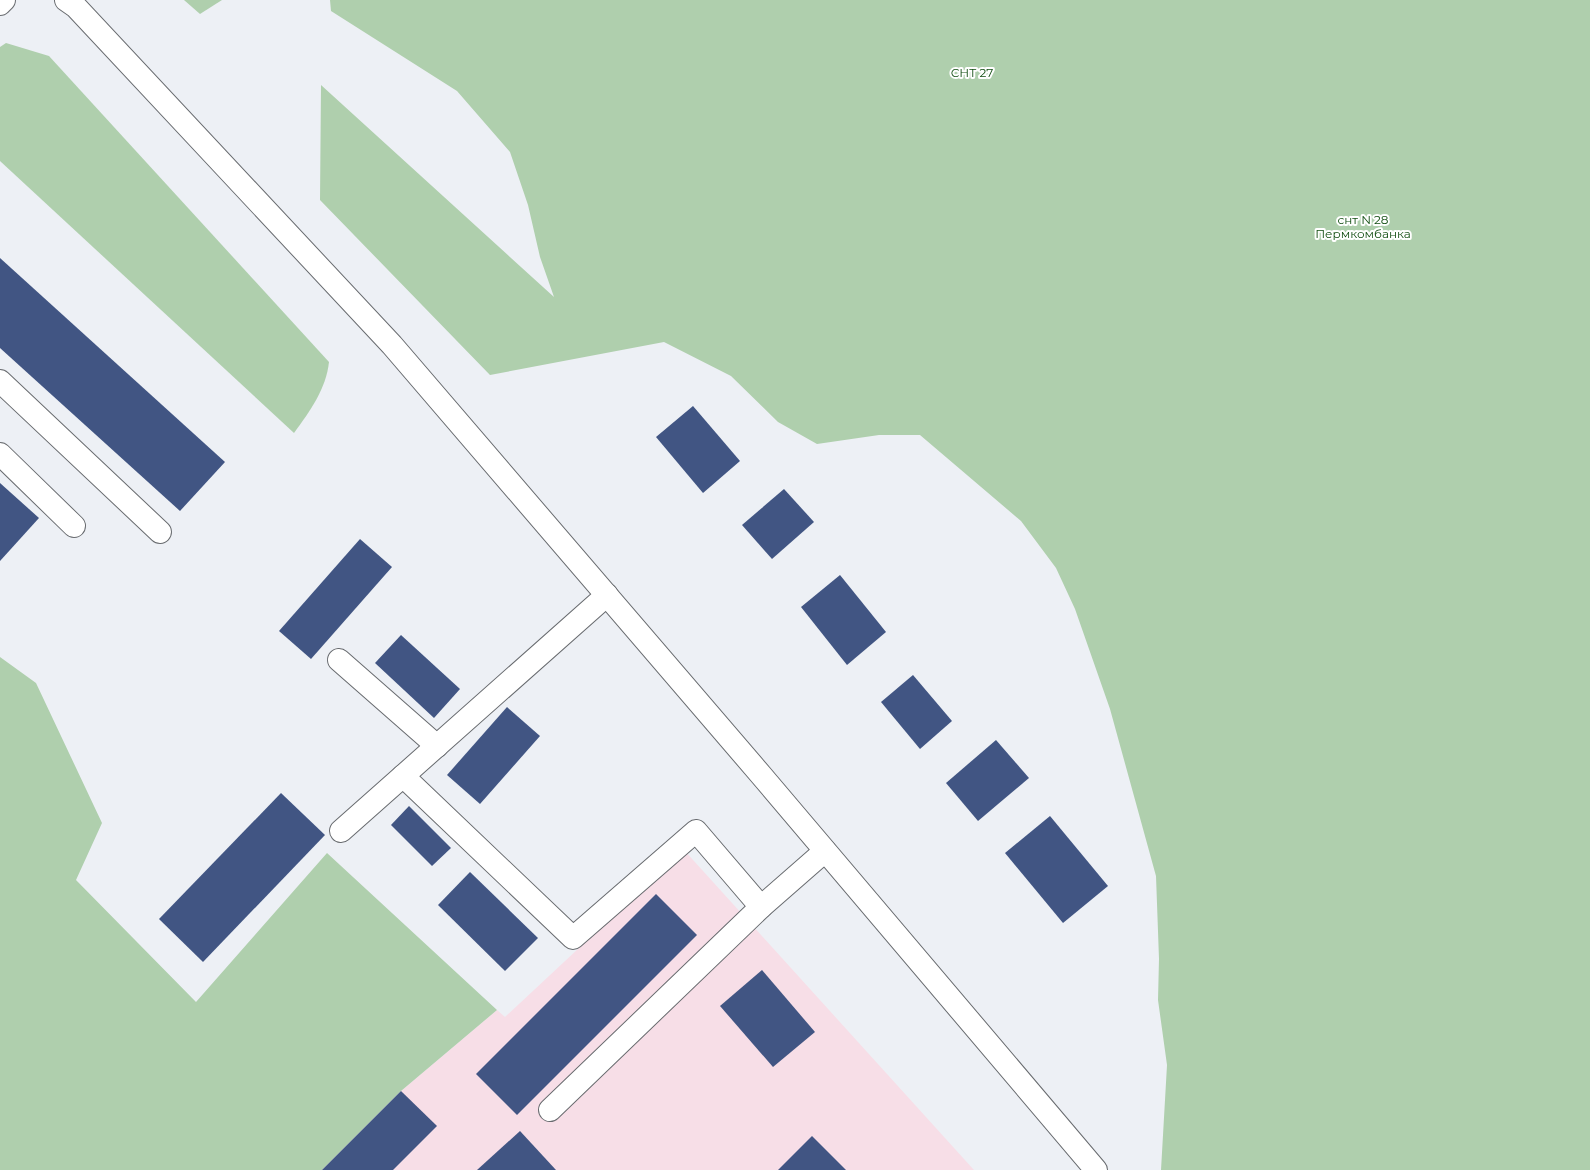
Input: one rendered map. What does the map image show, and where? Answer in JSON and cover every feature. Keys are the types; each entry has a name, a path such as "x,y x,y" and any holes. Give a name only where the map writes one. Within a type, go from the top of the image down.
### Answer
{"street":[{"path":"0,4 4,0"},
{"path":"66,0 76,7 392,345 607,595 1096,1170"},
{"path":"0,381 160,532"},
{"path":"0,454 74,526"},
{"path":"341,831 607,595"},
{"path":"339,660 437,746"},
{"path":"403,776 573,938 696,831 761,907"},
{"path":"550,1110 761,907 825,851"}],"shaded area":[{"path":"684,850 974,1170 322,1170 401,1091 497,1010 505,1017"}],"green space":[{"path":"184,0 222,0 200,14"},
{"path":"330,0 1590,0 1590,1170 1161,1170 1167,1065 1158,1000 1159,959 1156,876 1110,709 1075,609 1056,568 1021,521 920,435 879,435 817,444 778,422 731,376 664,342 490,375 320,200 321,85 554,297 540,257 528,205 510,152 457,91 331,11"},
{"path":"6,43 49,56 329,362 321,391 294,433 0,161 0,47"},
{"path":"0,657 36,683 102,823 76,880 196,1002 327,853 497,1010 401,1091 322,1170 0,1170"}],"building":[{"path":"0,258 225,462 180,511 0,348"},
{"path":"693,406 740,461 703,493 656,437"},
{"path":"0,483 39,518 0,561"},
{"path":"784,489 814,522 772,559 742,525"},
{"path":"360,539 392,567 311,659 279,631"},
{"path":"840,575 886,632 847,665 801,607"},
{"path":"401,635 460,689 434,718 375,663"},
{"path":"913,675 952,721 920,749 881,702"},
{"path":"507,707 540,736 480,804 447,775"},
{"path":"996,740 1029,778 978,821 946,783"},
{"path":"281,793 325,835 203,962 159,919"},
{"path":"409,806 451,848 432,866 391,825"},
{"path":"1050,816 1108,886 1063,923 1005,853"},
{"path":"470,872 538,938 505,971 438,905"},
{"path":"656,894 697,935 517,1115 476,1074"},
{"path":"762,970 815,1032 773,1067 720,1006"},
{"path":"401,1091 437,1126 393,1170 322,1170"},
{"path":"520,1131 556,1170 477,1170"},
{"path":"812,1136 846,1170 778,1170"}],"park label":[{"name":"СНТ 27","path":"972,73"},
{"name":"снт N 28 Пермкомбанка","path":"1363,227"}]}
